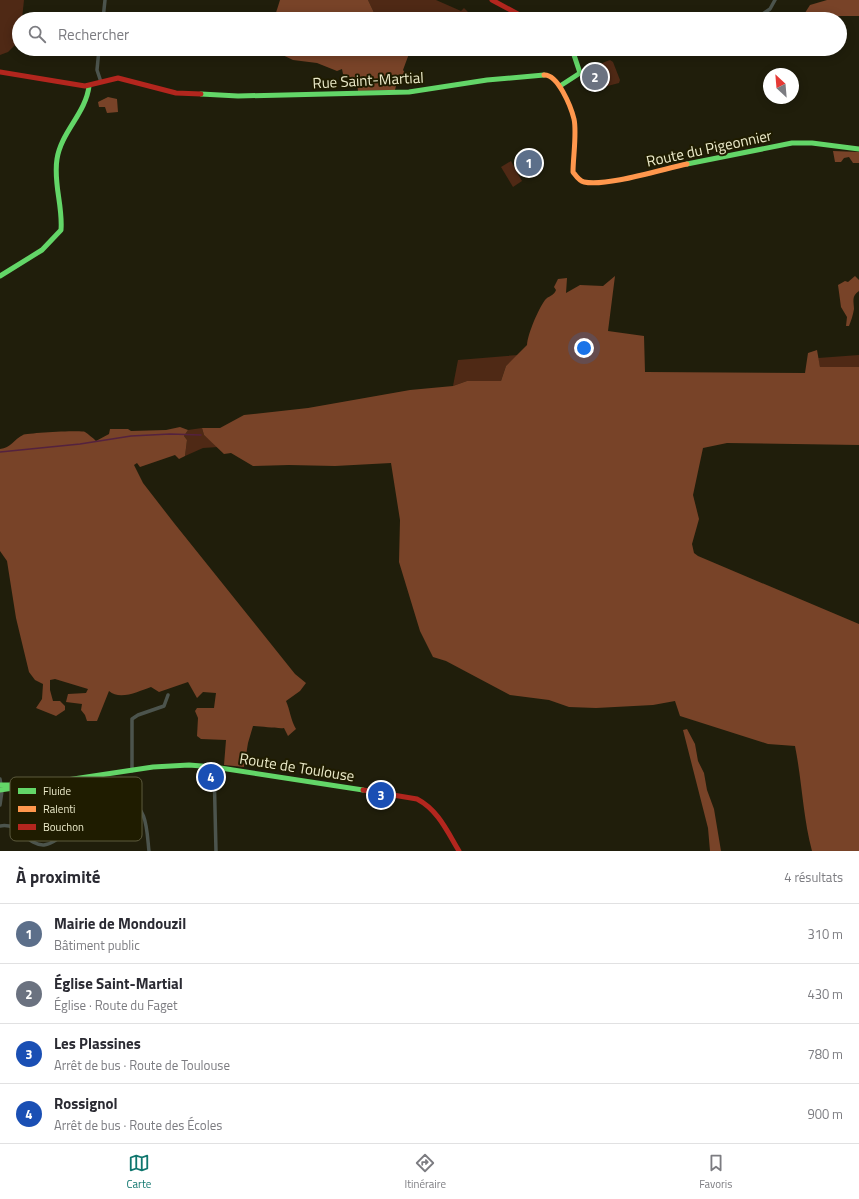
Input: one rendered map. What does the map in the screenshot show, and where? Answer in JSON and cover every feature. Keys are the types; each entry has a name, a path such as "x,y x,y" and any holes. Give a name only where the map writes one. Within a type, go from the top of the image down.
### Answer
{"street":[{"path":"104,12 105,0"},
{"path":"492,0 514,12"},
{"path":"766,12 770,9 775,0"},
{"path":"98,56 96,70 101,82"},
{"path":"560,86 580,73 574,56"},
{"path":"0,72 89,86 84,103 63,142 57,159 61,230 38,252 0,276"},
{"name":"Rue Saint-Martial","path":"89,86 118,78 176,93 238,96 409,92 487,80 544,75 553,77 560,86"},
{"name":"Route du Pigeonnier","path":"560,86 574,119 572,169 575,176 581,181 590,183 604,183 724,155 792,143 812,143 859,149"},
{"path":"132,771 132,719 138,714 164,706 168,695"},
{"name":"Route de Toulouse","path":"93,777 172,765 214,767 417,799 424,802 433,810 459,851"},
{"path":"214,767 216,851"},
{"path":"0,779 0,805"},
{"path":"142,813 149,851"},
{"path":"0,826 10,828"},
{"path":"32,841 45,845 54,841"}],"shaded area":[{"path":"0,0 24,0 23,12 12,12 12,48 8,52 0,55"},
{"path":"280,0 368,0 374,12 276,12"},
{"path":"368,0 436,0 461,11 464,8 468,12 374,12"},
{"path":"827,0 859,0 859,16 847,16 847,12 806,12 810,5"},
{"path":"285,56 408,56 403,70 405,73 408,72 411,74 409,77 405,77 403,80 397,82 395,90 358,91 357,82 343,74 342,69 337,71 317,63 293,60"},
{"path":"610,60 613,62 620,80 619,83 596,89 592,83 602,79 605,71 601,70 588,78 584,70"},
{"path":"108,97 117,99 118,112 107,113 105,107 99,107 98,102"},
{"path":"833,151 859,152 859,163 853,163 849,157 844,158 841,162 835,162"},
{"path":"511,161 522,181 513,187 501,167"},
{"path":"615,276 608,331 644,336 645,372 805,373 808,353 817,350 820,367 859,367 859,445 727,443 703,448 693,495 699,519 692,544 694,553 698,556 859,624 859,851 812,851 795,746 768,744 680,716 675,701 653,705 596,708 569,707 549,700 510,695 446,661 433,657 420,631 399,562 400,520 391,463 335,466 253,466 231,453 224,454 204,435 202,428 220,428 244,415 308,408 410,390 453,386 467,381 501,381 506,366 527,345 529,334 536,315 545,300 555,292 556,290 554,287 558,279 567,278 566,293 580,285 603,286"},
{"path":"855,276 859,280 859,291 854,297 853,316 849,326 846,326 847,317 841,307 838,285 845,281 848,282"},
{"path":"518,355 506,366 501,381 467,381 453,386 458,360"},
{"path":"859,355 859,367 820,367 818,358"},
{"path":"180,427 188,430 184,436 187,440 185,456 179,459 175,455 140,467 137,463 134,465 143,483 174,523 295,674 306,683 300,691 286,701 296,729 288,736 284,728 253,726 248,743 244,767 224,765 226,740 201,739 197,736 198,718 195,711 197,708 214,708 216,693 203,692 197,698 188,682 159,692 151,687 135,693 124,695 113,694 109,691 97,721 87,721 81,710 82,704 66,702 68,694 86,693 88,689 55,679 50,680 50,690 53,701 60,701 65,706 65,710 56,716 36,708 42,699 43,684 35,680 29,672 16,618 7,561 0,551 0,449 7,447 23,435 27,434 82,431 96,441 109,434 110,429 128,429 131,431 166,430"},
{"path":"202,428 204,435 218,447 203,448 185,456 187,440 184,436 188,430"},
{"path":"687,729 695,744 698,761 704,773 707,790 714,809 721,851 710,851 708,828 683,730"}],"waterway":[{"path":"0,452 80,444 131,436 170,434 201,435"}],"traffic: fast":[{"path":"560,86 580,73 574,56"},
{"path":"201,94 238,96 409,92 487,80 544,75"},
{"path":"0,276 42,250 61,230 61,212 56,177 57,159 59,149 79,114 87,96 89,86"},
{"path":"687,164 792,143 812,143 859,149"},
{"path":"86,777 153,767 189,765 214,767 363,790"},
{"path":"0,785 10,785"},
{"path":"0,790 10,788"}],"traffic: slow":[{"path":"544,75 549,76 559,85 567,100 574,119 575,131 573,172 581,181 594,183 620,180 687,164"}],"traffic: jam":[{"path":"492,0 514,12"},
{"path":"0,72 85,86 118,78 176,93 201,94"},
{"path":"363,790 417,799 431,809 436,815 459,851"}],"place":[{"name":"Église Saint-Martial","path":"595,77"},
{"name":"Mairie de Mondouzil","path":"529,163"},
{"name":"Rossignol","path":"211,777"},
{"name":"Les Plassines","path":"381,795"}]}
